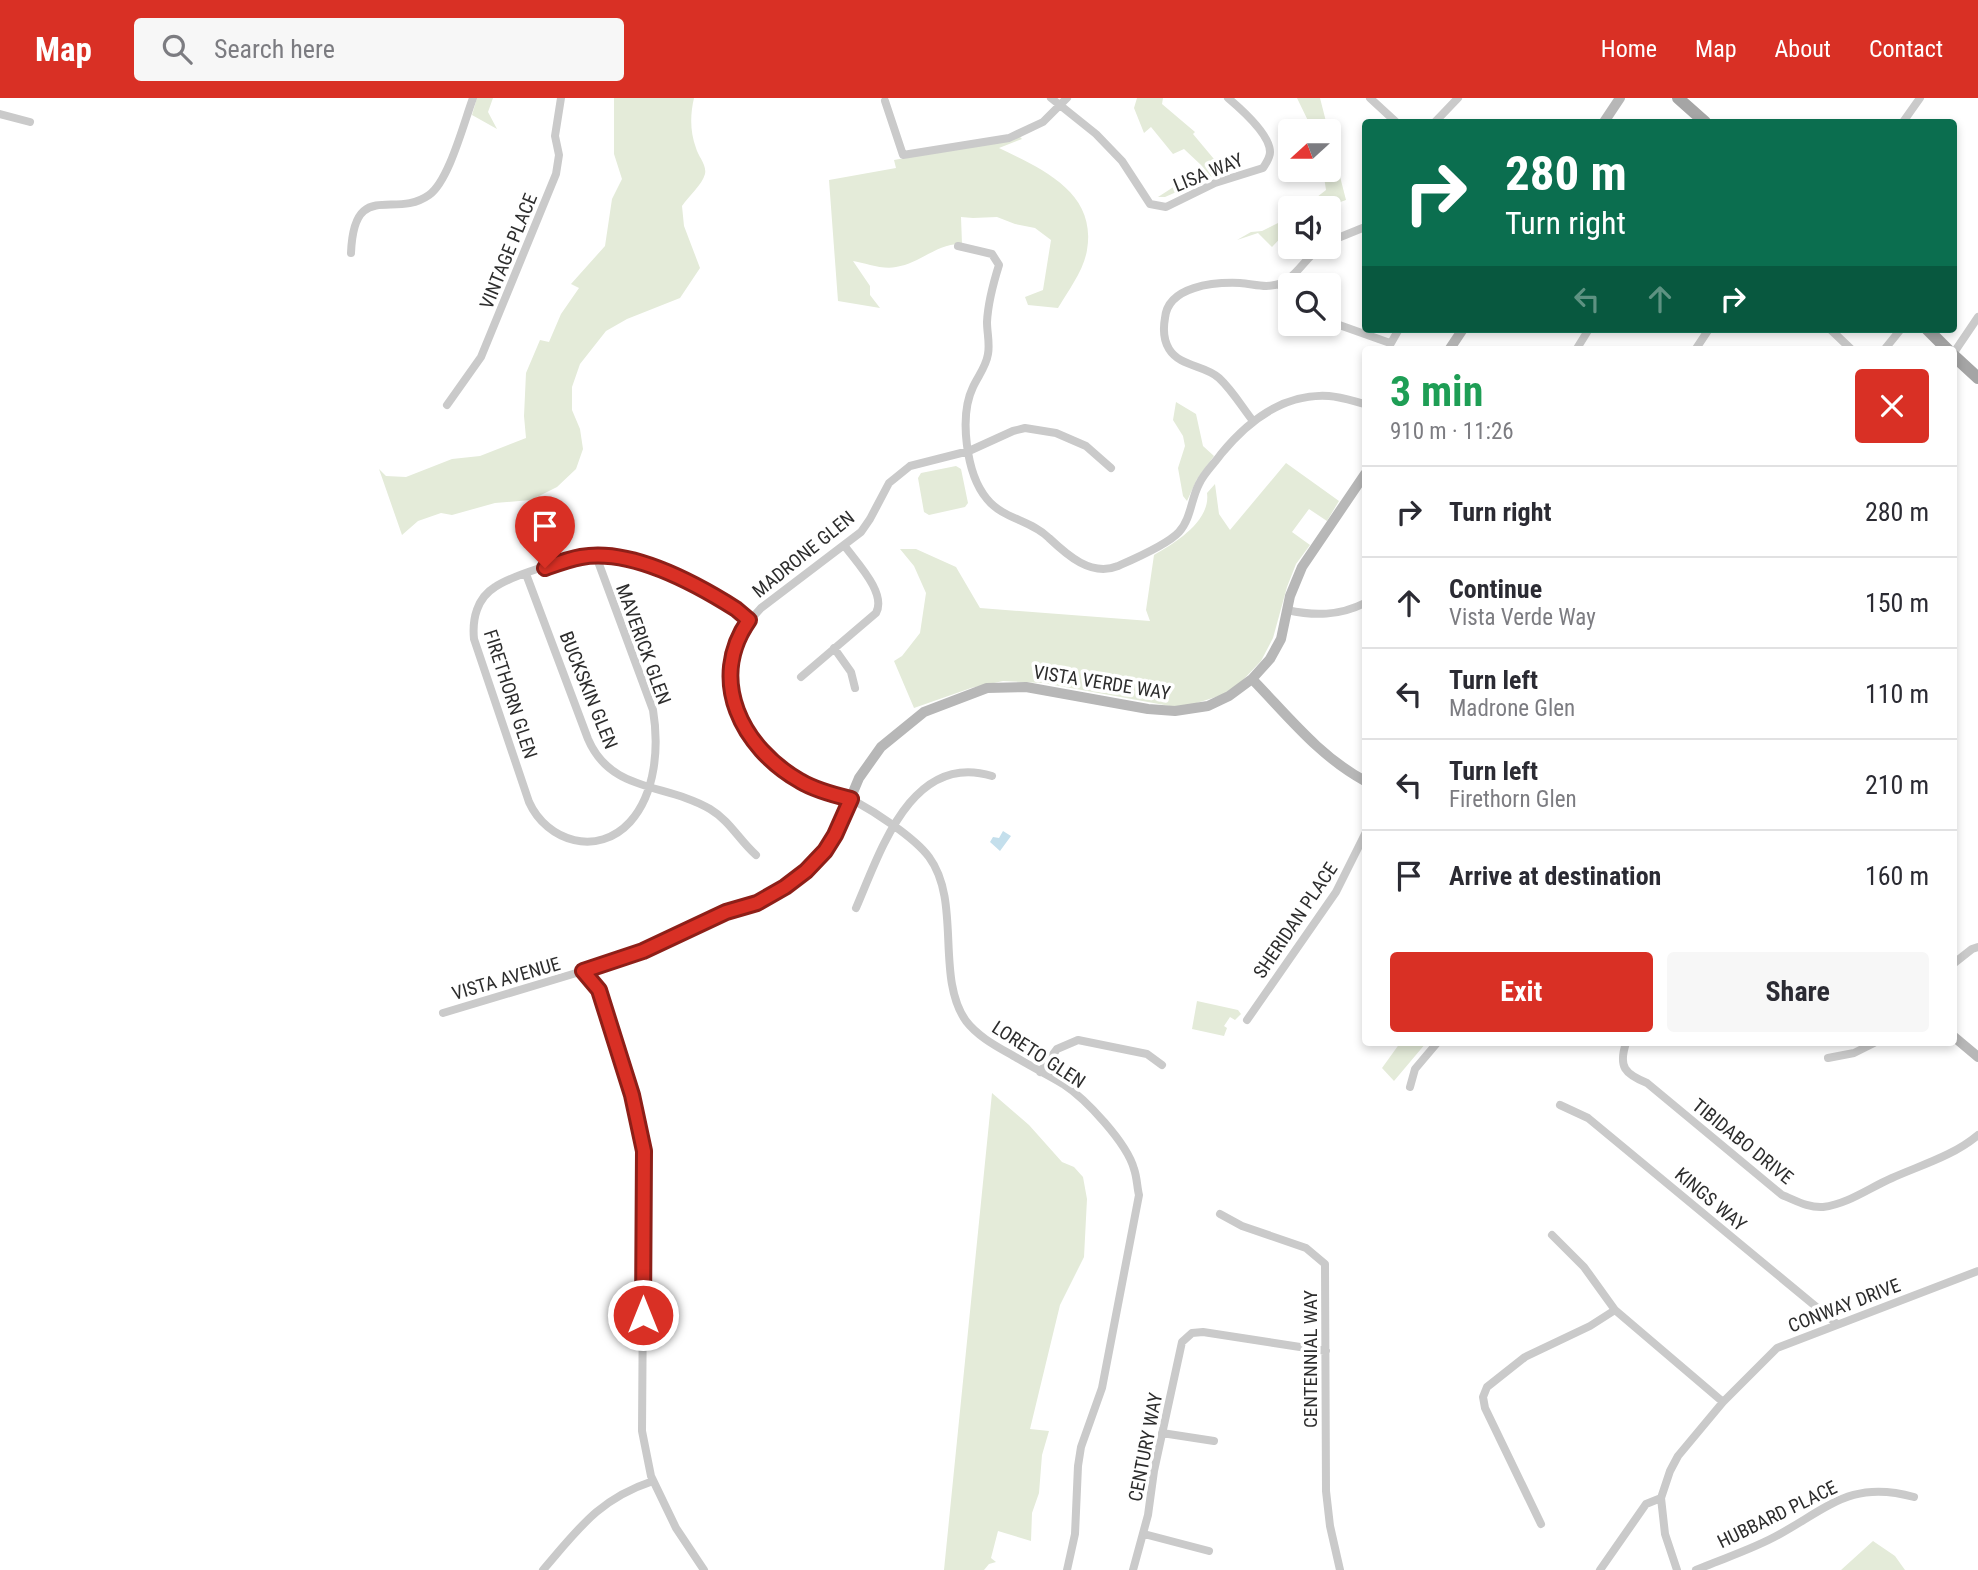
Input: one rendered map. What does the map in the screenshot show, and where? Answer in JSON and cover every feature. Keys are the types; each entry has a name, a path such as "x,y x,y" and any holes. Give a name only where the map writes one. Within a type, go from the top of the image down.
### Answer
{"main road":[{"path":"1678,98 1702,119"},
{"path":"1931,333 1944,346"},
{"path":"1957,358 1978,378"}],"street":[{"path":"351,253 362,212 372,205 415,201 430,195 441,182 473,98"},
{"name":"VINTAGE PLACE","path":"447,405 481,357 556,174 559,155 555,136 561,98"},
{"path":"1051,98 1059,106"},
{"path":"885,101 903,155 1010,138 1043,122 1067,98"},
{"name":"LISA WAY","path":"1059,106 1096,134 1122,161 1150,204 1166,207 1215,183 1263,168 1269,158 1269,142 1251,119 1228,98"},
{"path":"1370,98 1392,119"},
{"path":"1438,119 1458,98"},
{"path":"1607,119 1620,98"},
{"path":"1905,119 1919,98"},
{"path":"0,114 30,122"},
{"path":"1341,237 1362,228"},
{"path":"958,246 992,254 999,265 990,296 988,356 965,408 974,476 986,498 1001,513 1042,531 1078,562 1100,568 1115,567 1171,539 1187,519 1200,482 1240,430 1278,407 1308,397 1330,396 1362,403"},
{"path":"1294,273 1306,259"},
{"path":"1253,421 1219,378 1187,364 1169,351 1163,333 1166,309 1172,299 1190,289 1221,282 1244,283 1265,288 1278,285"},
{"path":"1957,348 1978,317"},
{"path":"1341,326 1388,346"},
{"path":"1834,333 1848,346"},
{"name":"MADRONE GLEN","path":"851,799 803,783 786,772 762,751 742,725 730,687 732,655 749,620 861,532 889,483 910,466 969,452 1013,430 1025,428 1056,433 1086,446 1111,468"},
{"name":"VISTA VERDE WAY","path":"757,903 806,871 825,851 835,835 859,778 881,747 924,712 987,688 1026,687 1148,709 1175,711 1208,706 1229,696 1252,679 1270,659 1281,639 1287,610 1302,567 1362,478"},
{"path":"801,677 877,614 881,605 878,593 844,545"},
{"name":"FIRETHORN GLEN","path":"649,786 644,800 630,822 615,835 594,841 572,841 548,830 534,813 474,639 472,629 475,611 495,586 581,557 596,556 621,557 644,562 722,599 749,620"},
{"name":"MAVERICK GLEN","path":"596,556 653,710 657,733 649,786"},
{"name":"BUCKSKIN GLEN","path":"526,574 593,751 607,769 616,775 707,807 726,819 756,855"},
{"path":"1287,610 1308,615 1340,613 1362,604"},
{"path":"834,648 851,672 855,688"},
{"path":"1252,679 1316,746 1362,779"},
{"path":"856,908 892,826 908,803 933,784 961,772 974,771 992,776"},
{"name":"LORETO GLEN","path":"851,799 892,826 928,856 941,881 954,996 963,1016 988,1041 1066,1086 1100,1119 1123,1148 1134,1168 1139,1195 1102,1388 1081,1447 1075,1534 1067,1570"},
{"name":"SHERIDAN PLACE","path":"1247,1020 1336,892 1362,840"},
{"path":"583,971 643,951 726,912 757,903"},
{"path":"1957,961 1978,947"},
{"name":"VISTA AVENUE","path":"443,1013 583,971 599,990 632,1095 644,1151 642,1431 653,1480 677,1528 704,1570"},
{"path":"1957,1039 1978,1057"},
{"path":"1040,1072 1057,1049 1078,1040 1147,1054 1162,1065"},
{"path":"1410,1087 1415,1069 1434,1046"},
{"name":"TIBIDABO DRIVE","path":"1625,1046 1621,1057 1624,1069 1633,1077 1647,1083 1782,1195 1807,1205 1821,1207 1840,1203 1963,1147 1978,1135"},
{"path":"1828,1058 1854,1053 1868,1046"},
{"name":"KINGS WAY","path":"1560,1105 1588,1118 1837,1324"},
{"name":"CENTENNIAL WAY","path":"1220,1214 1242,1226 1306,1248 1325,1264 1326,1491 1329,1526 1340,1570"},
{"path":"1552,1236 1584,1267 1615,1310 1723,1402"},
{"name":"CONWAY DRIVE","path":"1600,1570 1646,1504 1662,1495 1678,1456 1723,1402 1777,1348 1978,1271"},
{"path":"1541,1524 1485,1408 1483,1397 1488,1387 1525,1357 1590,1326 1615,1310"},
{"name":"CENTURY WAY","path":"1133,1570 1144,1534 1182,1342 1192,1333 1203,1332 1326,1352"},
{"path":"1162,1433 1214,1441"},
{"path":"543,1570 587,1518 606,1502 653,1480"},
{"name":"HUBBARD PLACE","path":"1696,1570 1779,1535 1818,1509 1842,1498 1859,1493 1891,1491 1914,1497"},
{"path":"1662,1495 1665,1534 1677,1570"},
{"path":"1144,1534 1209,1551"}],"green space":[{"path":"477,98 493,98 488,112 497,129 472,115"},
{"path":"614,98 694,98 692,130 705,174 682,206 684,226 700,268 680,298 627,319 606,331 580,364 572,387 572,410 580,429 583,449 576,469 557,487 531,500 495,503 452,515 441,513 418,521 402,535 379,469 386,476 406,477 452,459 480,456 526,438 526,373 540,340 549,342 561,314 579,288 571,284 605,246 612,199 622,179 614,154"},
{"path":"1137,98 1163,98 1162,104 1195,132 1193,134 1224,171 1165,197 1158,197 1201,165 1184,149 1173,154 1151,127 1144,133 1134,108"},
{"path":"1297,98 1320,98 1325,119 1307,119"},
{"path":"1020,137 1022,139 999,148 1063,185 1084,213 1088,230 1083,265 1058,308 1028,305 1025,297 1043,290 1051,240 1035,228 997,217 961,217 962,244 945,247 905,265 885,268 853,261 870,286 870,295 880,308 838,301 829,180 896,168 894,160"},
{"path":"1341,180 1346,200 1341,202 1341,196 1318,196 1326,190 1325,182"},
{"path":"1278,223 1278,241 1272,247 1258,233 1237,240 1251,232 1262,231"},
{"path":"1176,402 1196,414 1203,446 1214,456 1197,479 1187,501 1183,496 1178,468 1185,446 1183,436 1173,420"},
{"path":"1286,463 1339,501 1327,521 1309,509 1292,532 1310,545 1296,564 1273,638 1261,661 1242,681 1222,695 1181,708 1043,683 1003,681 971,688 914,708 894,661 902,656 920,633 926,593 914,566 900,549 916,549 956,567 980,608 1150,621 1146,610 1154,555 1198,522 1207,503 1207,493 1215,484 1219,514 1230,530"},
{"path":"956,466 961,469 968,503 965,507 929,515 924,512 918,478 921,473"},
{"path":"1197,1001 1238,1010 1241,1014 1235,1020 1230,1017 1224,1026 1227,1028 1224,1036 1192,1029"},
{"path":"1398,1046 1423,1046 1394,1081 1382,1068"},
{"path":"992,1093 1029,1125 1062,1162 1074,1167 1083,1177 1087,1199 1084,1257 1060,1305 1030,1429 1049,1431 1042,1455 1039,1493 1032,1513 1031,1541 998,1531 991,1558 996,1562 989,1564 984,1570 944,1570"},
{"path":"1873,1541 1895,1556 1905,1570 1841,1570"}],"water":[{"path":"1003,831 1011,836 1000,851 990,842 993,837 999,838"}],"route":[{"path":"545,568 581,557 621,557 644,562 722,599 736,609 749,620 732,655 730,687 742,725 762,751 786,772 803,783 851,799 825,851 806,871 785,887 757,903 726,912 643,951 583,971 599,990 632,1095 644,1151 643,1315"}]}
